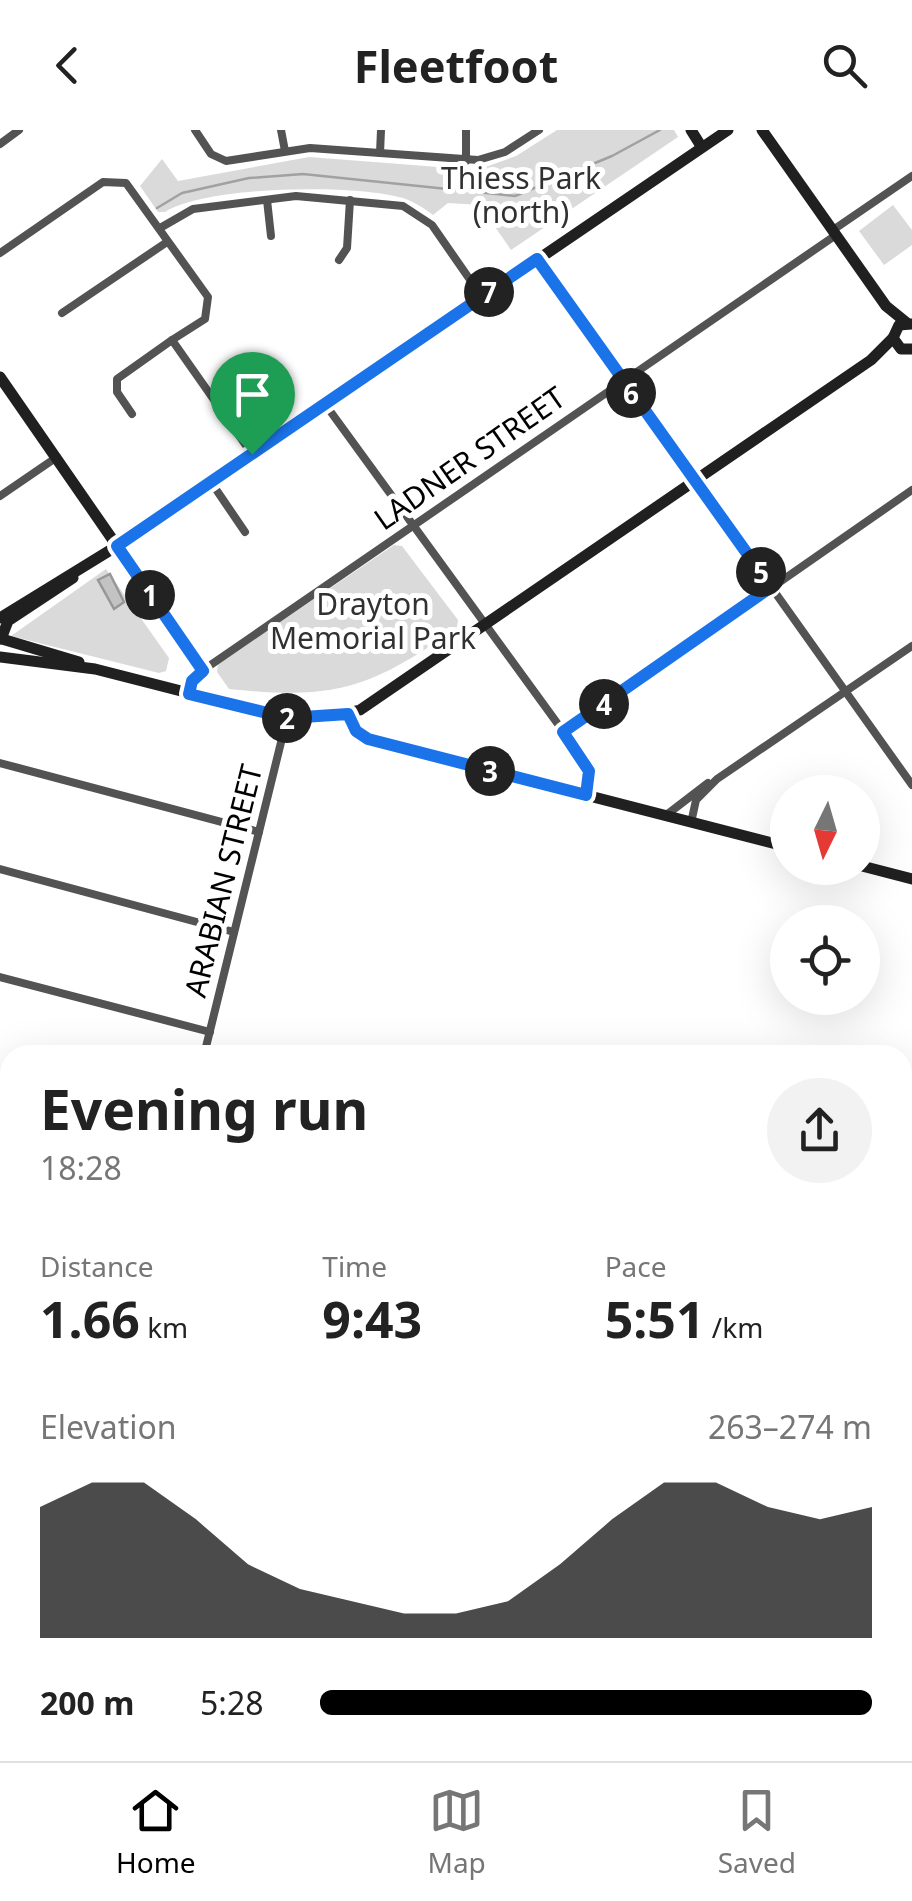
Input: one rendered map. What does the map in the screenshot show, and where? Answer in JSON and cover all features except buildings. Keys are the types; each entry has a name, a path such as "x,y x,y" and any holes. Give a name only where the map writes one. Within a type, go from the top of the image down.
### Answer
{"main road":[{"path":"691,130 702,146"},
{"path":"0,618 80,571 728,130"},
{"path":"762,130 886,306 903,345"},
{"path":"1,638 95,669 288,718 348,714 379,700 871,360 903,345 910,323 886,306"},
{"path":"1,380 117,546"},
{"path":"80,571 40,604 8,621 0,655 95,669"},
{"path":"348,714 356,731 368,739 770,842"},
{"path":"880,871 912,879"}],"street":[{"path":"0,144 20,130"},
{"path":"195,130 211,154 226,162 285,150 466,161 492,158 539,130"},
{"path":"281,130 285,150"},
{"path":"380,153 381,130"},
{"path":"466,130 466,161"},
{"name":"LADNER STREET","path":"189,694 192,681 203,671 912,176"},
{"path":"0,254 104,182 116,179 126,183 208,297 210,308 205,319 117,379 117,392 132,414"},
{"path":"267,200 272,236"},
{"path":"160,228 193,210 267,200 386,202 419,213 482,296"},
{"path":"339,260 346,248 350,200"},
{"path":"62,313 166,242"},
{"path":"537,259 912,785"},
{"path":"172,340 252,454"},
{"path":"325,404 563,732 589,771 586,795"},
{"path":"0,496 57,457"},
{"path":"211,482 245,532"},
{"path":"563,732 912,490"},
{"path":"117,546 203,671"},
{"path":"665,816 682,798 717,779 912,646"},
{"name":"ARABIAN STREET","path":"207,1045 288,718"},
{"path":"0,763 259,832"},
{"path":"691,822 696,800 717,779"},
{"path":"0,869 234,932"},
{"path":"0,977 210,1032"}],"green space":[{"name":"Thiess Park (north)","path":"557,130 674,130 678,137 511,250 480,205 448,203 433,215 399,197 314,189 244,192 158,212 140,186 162,159 178,181 309,157 477,170 516,156"},
{"path":"893,205 912,230 912,245 884,265 859,231"},
{"name":"Drayton Memorial Park","path":"394,545 402,546 458,620 457,628 399,665 350,686 297,693 229,689 217,672 218,664"},
{"path":"106,569 169,658 166,671 159,673 11,636"}],"waterway":[{"path":"157,208 182,193 249,178 303,174 515,196 612,156 660,130"}],"route":[{"path":"537,259 771,587 563,732 589,771 586,795 368,739 356,731 348,714 320,719 288,718 189,694 192,681 203,671 117,546 252,454 537,259"}]}
